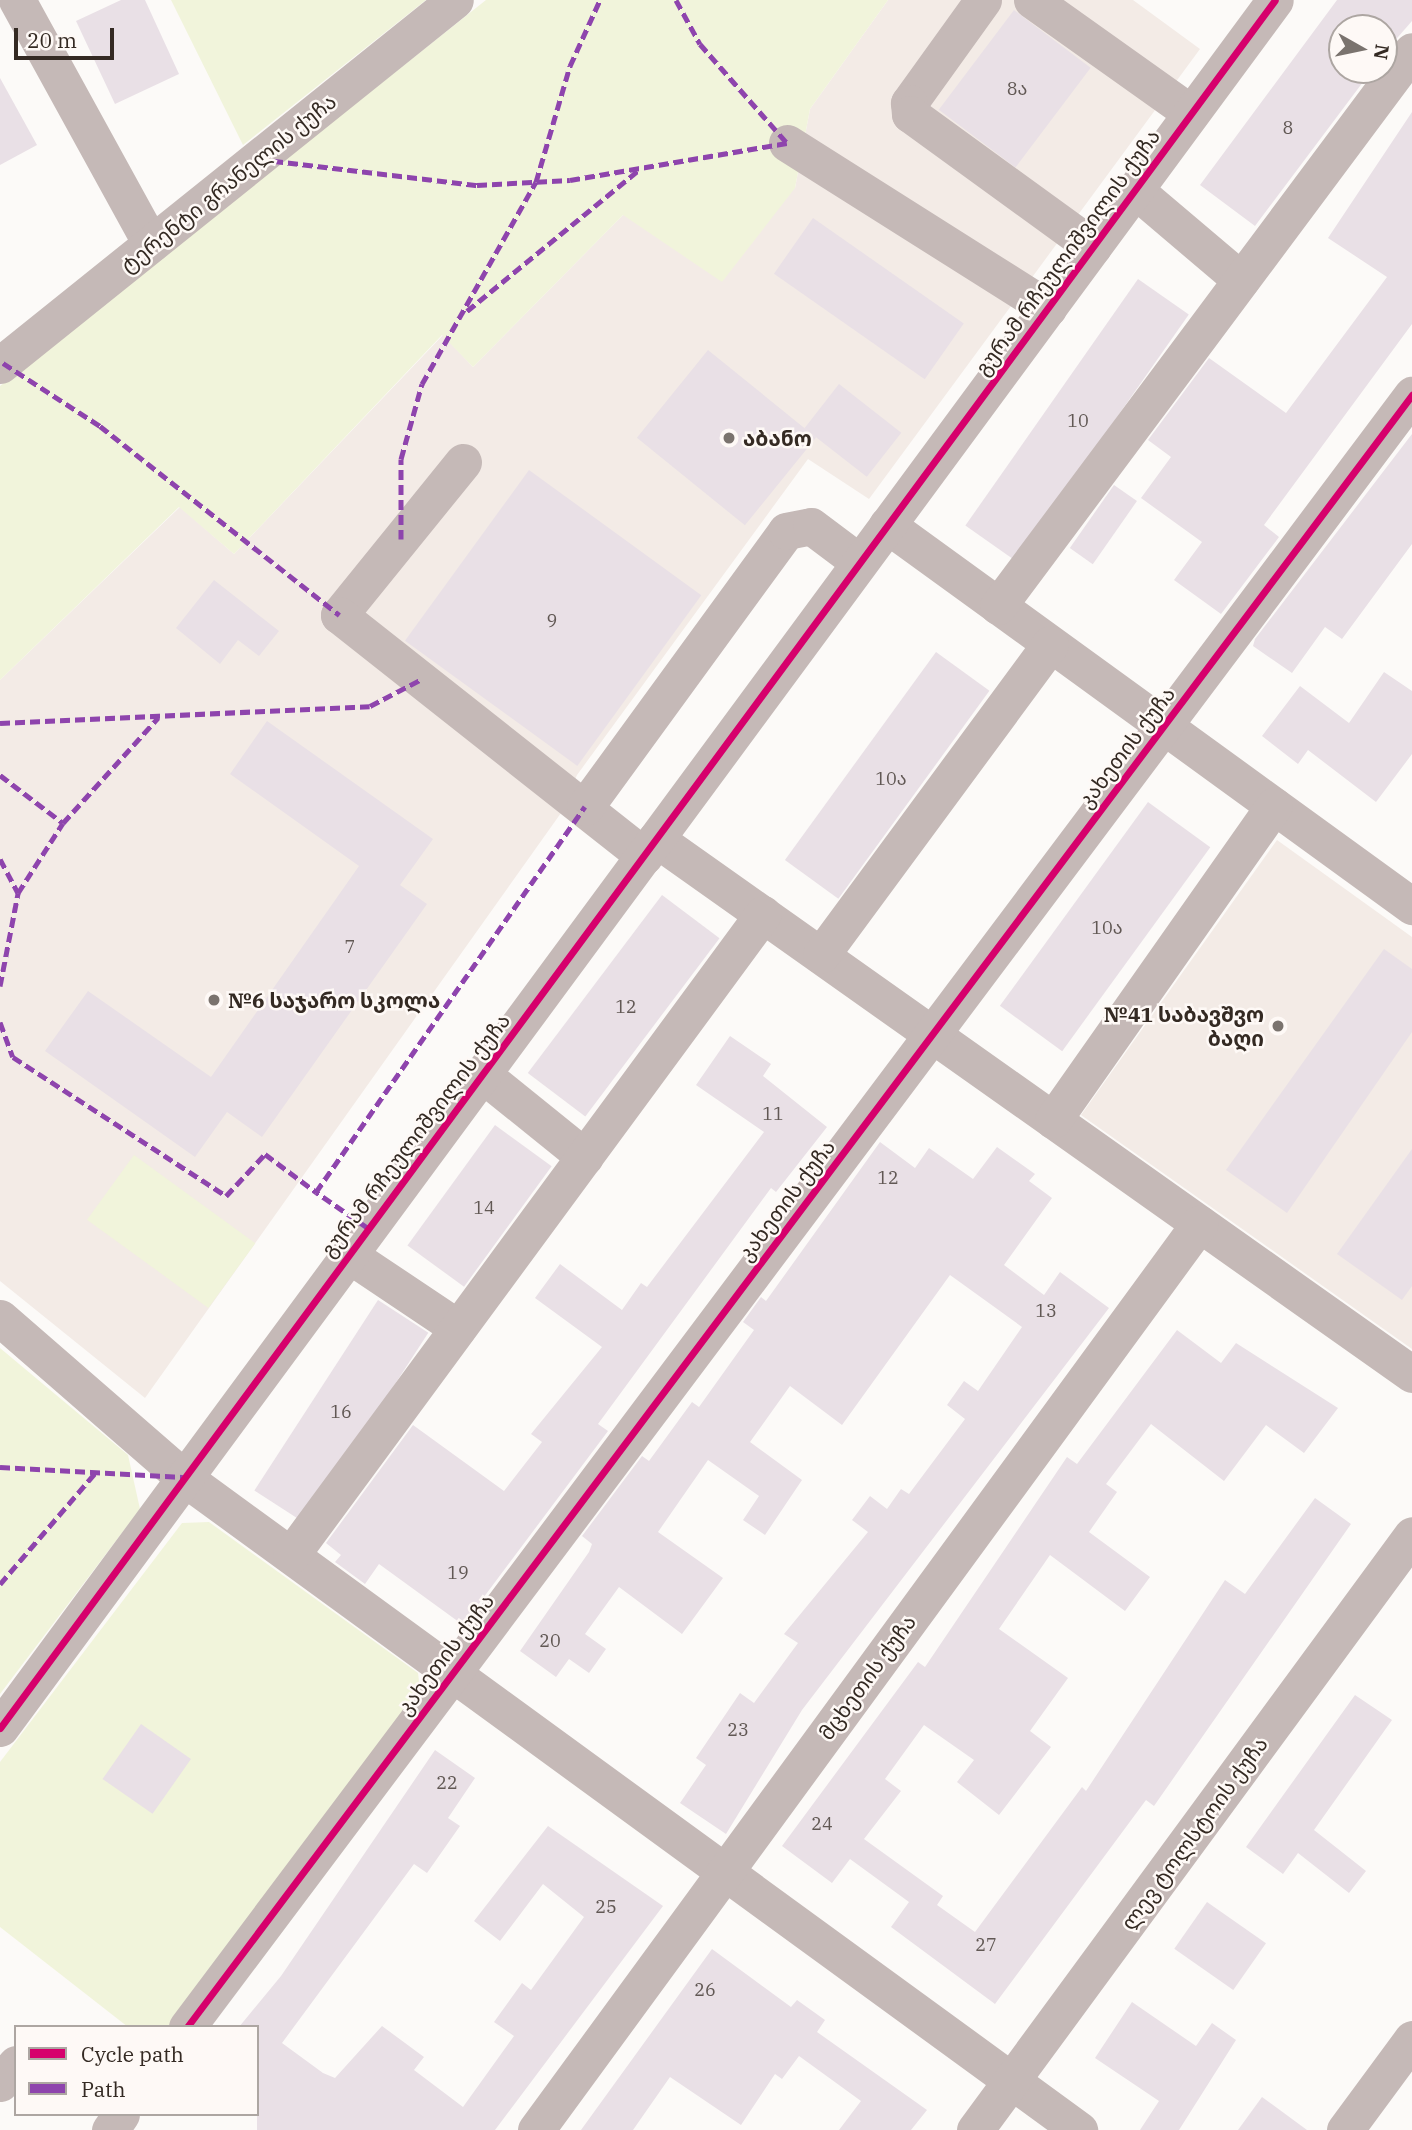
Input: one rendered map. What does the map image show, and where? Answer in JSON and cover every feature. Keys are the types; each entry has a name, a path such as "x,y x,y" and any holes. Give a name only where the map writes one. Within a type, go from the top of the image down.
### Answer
{"street":[{"path":"17,0 151,244"},
{"name":"ტერენტი გრანელის ქუჩა","path":"1,362 455,0"},
{"path":"983,0 909,103 910,114 1084,241 1182,105 1032,0"},
{"name":"გურამ რჩეულიშვილის ქუჩა","path":"0,1728 1048,308 1084,241 1135,190 1182,105 1275,0"},
{"path":"998,606 1412,51"},
{"path":"787,143 1048,308"},
{"path":"1135,190 1241,280"},
{"name":"კახეთის ქუჩა","path":"189,2025 1412,395"},
{"path":"463,462 340,615 584,807 763,915 1412,1374"},
{"path":"584,807 786,531 811,526 859,562"},
{"path":"887,526 1162,728 1412,906"},
{"path":"821,956 1051,644"},
{"path":"1053,1120 1274,806"},
{"path":"290,1555 763,915"},
{"path":"482,1073 585,1157"},
{"name":"მცხეთის ქუჩა","path":"536,2130 1199,1224"},
{"path":"349,1255 458,1328"},
{"path":"0,1318 183,1477 1079,2130"},
{"name":"ლევ ტოლსტოის ქუჩა","path":"975,2130 1412,1535"},
{"path":"1345,2130 1412,2039"},
{"path":"0,2048 14,2061"},
{"path":"0,2083 14,2066"}],"shaded area":[{"path":"888,0 1133,0 1200,49 869,499 808,459 577,775 561,813 145,1398 0,1281 0,680 180,507 234,554 443,335 473,367 623,215 795,188 810,109"},
{"name":"№41 საბავშვო ბაღი","path":"1277,840 1412,937 1412,1349 1081,1115"}],"green space":[{"path":"171,0 426,0 243,145"},
{"path":"486,0 888,0 810,109 795,188 722,282 623,215 473,367 442,335 234,554 179,507 0,680 0,386"},
{"path":"134,1155 255,1243 208,1308 87,1220"},
{"path":"0,1348 128,1455 140,1509 0,1694"},
{"path":"209,1522 418,1673 421,1698 175,2025 125,2025 0,1927 0,1762 182,1523"}],"building":[{"path":"121,0 145,0 179,74 115,104 76,21"},
{"path":"1337,0 1412,0 1412,21 1398,37 1398,14 1328,14 1328,84 1362,84 1255,226 1200,185"},
{"path":"1014,10 1091,68 1015,168 939,110"},
{"path":"0,78 37,145 0,165"},
{"path":"1412,112 1412,324 1264,525 1279,537 1221,614 1174,580 1202,542 1141,498 1171,457 1148,440 1209,358 1286,413 1387,277 1328,238"},
{"path":"813,218 964,324 925,379 774,274"},
{"path":"1138,279 1189,315 1016,561 965,526"},
{"name":"აბანო","path":"708,350 816,437 745,525 637,438"},
{"path":"839,384 901,433 867,477 805,428"},
{"path":"1412,434 1412,544 1342,639 1325,627 1292,673 1253,646 1255,639"},
{"path":"529,470 701,595 577,766 405,641"},
{"path":"1114,485 1137,501 1093,564 1070,548"},
{"path":"214,580 279,631 259,656 238,640 220,664 176,628"},
{"path":"936,652 989,691 838,899 785,860"},
{"path":"1384,672 1412,691 1412,754 1376,802 1308,750 1298,764 1262,736 1300,686 1349,723"},
{"path":"267,721 433,839 400,885 427,904 262,1137 227,1112 195,1157 45,1051 88,991 211,1077 359,866 230,774"},
{"path":"1148,802 1210,847 1062,1051 1000,1006"},
{"path":"662,895 720,938 585,1116 528,1073"},
{"path":"1384,949 1412,969 1412,1032 1287,1213 1226,1170"},
{"path":"730,1036 771,1064 763,1076 827,1127 776,1192 771,1188 598,1424 608,1431 463,1625 379,1564 365,1584 335,1562 341,1555 326,1543 413,1425 504,1491 542,1442 531,1434 602,1347 535,1298 560,1264 622,1310 641,1283 647,1287 764,1132 696,1085"},
{"path":"495,1125 552,1166 464,1287 407,1246"},
{"path":"880,1142 915,1168 929,1148 973,1179 997,1147 1035,1174 1029,1181 1052,1198 1004,1265 1044,1295 1060,1272 1109,1308 802,1710 726,1834 680,1803 706,1765 696,1758 740,1693 754,1703 798,1643 784,1634 868,1532 852,1520 870,1496 887,1509 901,1489 909,1494 965,1419 947,1405 964,1381 978,1391 1022,1327 950,1275 842,1425 790,1386 750,1442 802,1480 765,1535 743,1520 759,1496 708,1460 658,1532 723,1578 682,1634 619,1587 585,1634 606,1649 589,1673 569,1659 556,1677 520,1651 589,1552 592,1544 582,1536 642,1456 649,1461 692,1402 699,1407 754,1330 743,1322 761,1297 766,1301"},
{"path":"1412,1149 1412,1286 1402,1300 1337,1254"},
{"path":"378,1300 428,1333 305,1523 254,1490"},
{"path":"1177,1330 1221,1363 1236,1343 1338,1408 1304,1453 1266,1425 1224,1481 1151,1424 1106,1484 1117,1492 1089,1532 1150,1577 1125,1611 1050,1555 999,1629 1068,1678 1030,1731 1051,1747 999,1815 957,1782 974,1760 924,1725 885,1779 901,1791 864,1839 943,1896 937,1905 975,1932 1082,1787 1086,1791 1225,1580 1245,1594 1315,1498 1351,1524 1154,1806 1146,1800 995,2004 891,1927 909,1902 850,1859 832,1883 782,1846 918,1662 925,1667 1067,1457 1077,1464"},
{"path":"1355,1695 1392,1720 1314,1830 1366,1871 1349,1893 1298,1853 1283,1874 1246,1847"},
{"path":"141,1724 191,1759 153,1814 103,1779"},
{"path":"435,1750 475,1778 448,1818 460,1826 427,1873 414,1864 282,2043 323,2073 335,2078 382,2026 424,2057 414,2070 463,2107 514,2036 494,2022 522,1983 531,1990 584,1917 543,1884 500,1941 474,1921 548,1826 663,1906 495,2130 257,2130 259,2025 241,2025 281,1976"},
{"path":"1207,1902 1266,1943 1233,1990 1174,1949"},
{"path":"712,1949 791,2007 797,2000 825,2020 817,2032 927,2110 911,2130 839,2130 861,2101 799,2056 782,2079 775,2074 741,2125 670,2077 633,2130 581,2130"},
{"path":"1132,2002 1196,2046 1212,2023 1236,2040 1179,2130 1140,2130 1159,2101 1095,2058"},
{"path":"1262,2097 1307,2130 1238,2130"}],"marked path":[{"path":"401,539 401,459 422,384 536,182 570,66 600,0"},
{"path":"676,0 700,44 787,143"},
{"path":"258,159 477,185 570,180 787,143"},
{"path":"467,311 640,169"},
{"path":"3,363 100,426 339,615"},
{"path":"0,723 370,706 420,680"},
{"path":"0,986 18,893 63,823 158,718"},
{"path":"0,775 63,823"},
{"path":"368,1228 316,1192 585,807"},
{"path":"0,859 18,893"},
{"path":"0,1022 13,1057 226,1196 265,1154 316,1192"},
{"path":"0,1467 183,1477"},
{"path":"0,1584 95,1473"}],"cycle path":[{"path":"0,1728 1275,0"},
{"path":"189,2025 1412,395"}],"place":[{"name":"აბანო","path":"729,438"},
{"name":"№6 საჯარო სკოლა","path":"214,1000"},
{"name":"№41 საბავშვო ბაღი","path":"1278,1026"}]}
